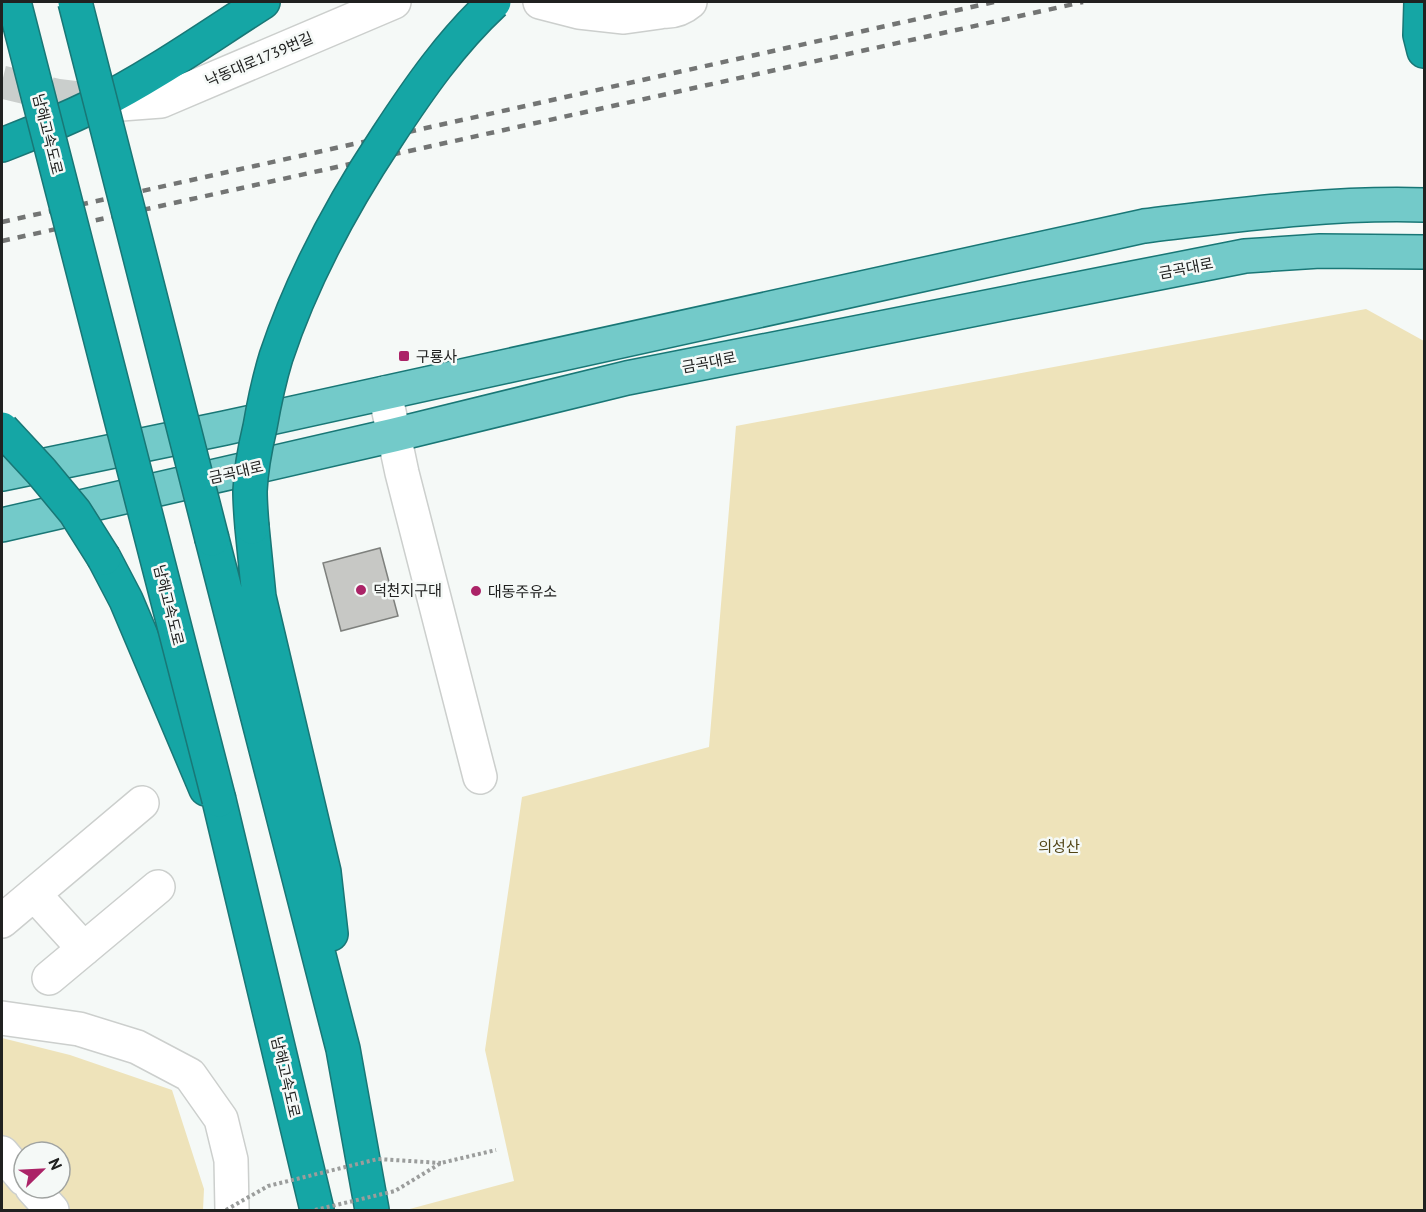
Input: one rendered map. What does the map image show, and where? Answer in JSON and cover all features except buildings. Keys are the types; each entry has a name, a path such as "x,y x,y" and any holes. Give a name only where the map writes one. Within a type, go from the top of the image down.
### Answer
{"highway":[{"name":"남해고속도로","path":"14,2 215,800 228,840 316,1210"},
{"path":"75,2 343,1049"},
{"path":"2,145 96,105 263,2"},
{"path":"372,1210 343,1049 324,872 259,597 250,490 253,460 266,393 276,357 303,288 334,225 366,167 411,100 460,35 494,2"},
{"path":"1421,2 1420,35 1425,51"},
{"path":"2,429 75,512 104,558 126,600 215,800"}],"main road":[{"path":"2,474 385,393 1144,226 1237,214 1378,204 1425,205"},
{"name":"금곡대로","path":"2,525 394,435 627,378 1245,256 1320,251 1425,252"}],"street":[{"name":"낙동대로1739번길","path":"121,104 161,101 394,2"},
{"path":"540,2 579,12 624,17 675,4"},
{"path":"385,393 480,777"},
{"path":"2,921 142,803"},
{"path":"49,978 158,887"},
{"path":"34,894 84,949"},
{"path":"2,1018 79,1029 137,1047 190,1075 221,1119 231,1160 232,1210"},
{"path":"2,1154 12,1165"}],"path":[{"path":"226,1210 268,1186 378,1159 441,1163 496,1150"},
{"path":"316,1210 395,1191 441,1163"}],"green space":[{"name":"의성산","path":"1366,309 1424,341 1424,1210 406,1210 514,1181 485,1050 522,797 709,747 736,426"},
{"path":"2,1038 70,1055 172,1090 204,1189 203,1210 2,1210"}],"tunnel":[{"path":"2,82 56,95 118,103"}],"railway":[{"path":"2,222 994,2"},
{"path":"2,241 1083,2"}],"place":[{"name":"구룡사","path":"404,356"},
{"name":"덕천지구대","path":"361,590"},
{"name":"대동주유소","path":"476,591"}]}
